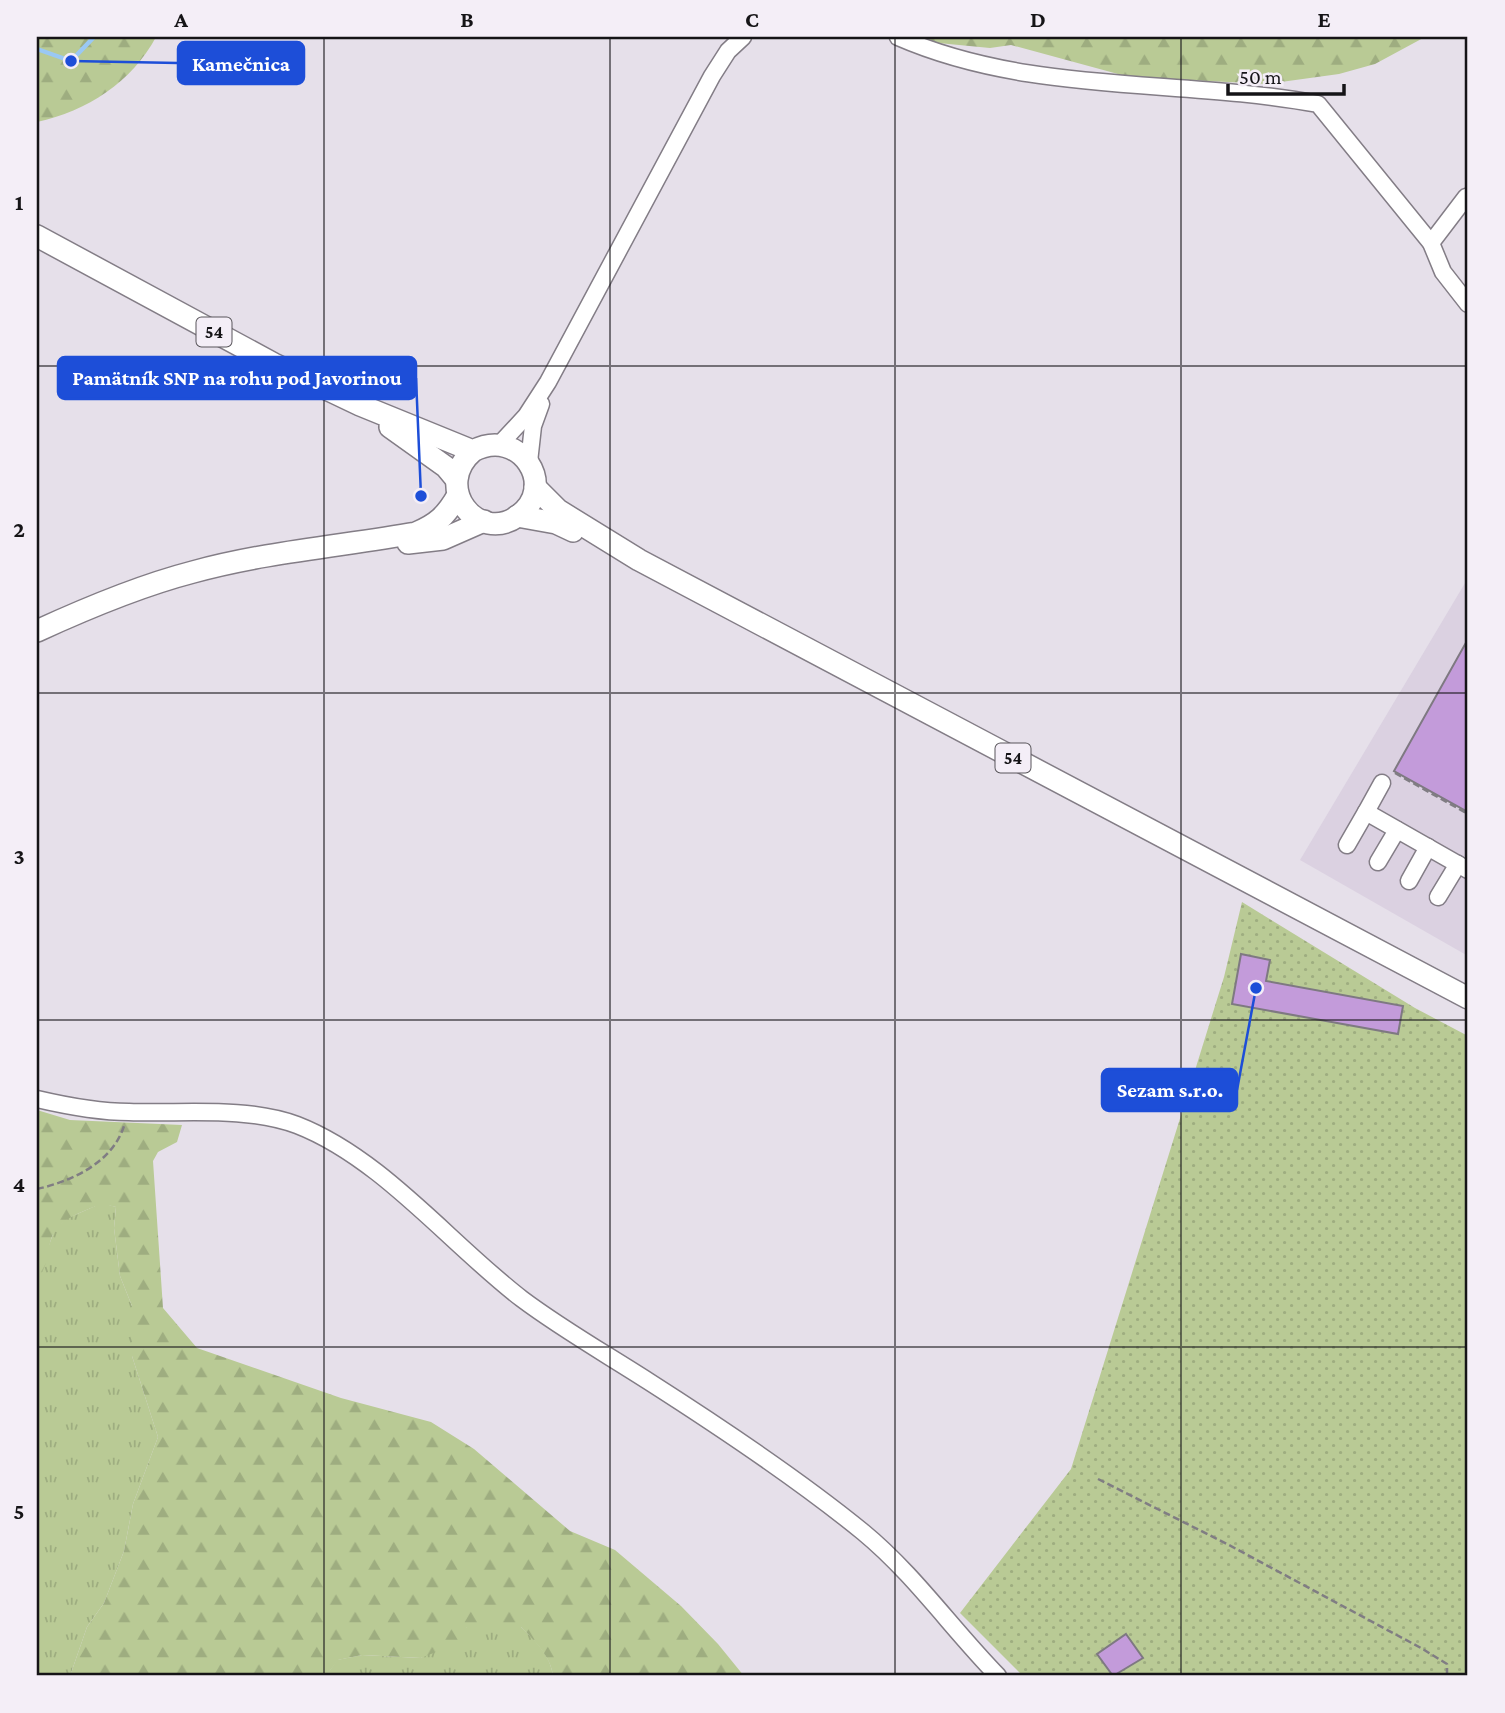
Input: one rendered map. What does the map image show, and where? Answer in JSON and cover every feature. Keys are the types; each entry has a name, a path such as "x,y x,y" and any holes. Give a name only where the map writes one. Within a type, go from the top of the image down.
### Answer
{"main road":[{"name":"54","path":"37,236 274,364 359,405 473,451"},
{"name":"54","path":"359,405 446,467 472,516 484,522 501,523 517,516 556,523 639,560 1468,998"},
{"path":"37,631 123,594 184,574 287,552 416,533 435,525 447,515 457,487 461,463 473,451 500,444 516,450 529,462 535,487 526,508 517,516"},
{"name":"54","path":"535,487 558,510 639,560"},
{"path":"343,545 430,542 484,522"}],"street":[{"path":"500,444 526,416 548,382 712,76 728,51 743,37"},
{"path":"898,37 939,55 1071,81 1279,97 1318,104 1431,243 1443,272 1468,304"},
{"path":"1431,243 1466,197"},
{"path":"529,462 533,426 548,382"},
{"path":"1348,845 1385,776"},
{"path":"1366,812 1463,867 1438,897"},
{"path":"1378,862 1397,830"},
{"path":"1409,881 1428,847"},
{"path":"37,1099 77,1108 268,1118 297,1125 332,1143 389,1184 545,1317 669,1394 863,1532 917,1584 998,1676"}],"path":[{"path":"1385,776 1468,814"},
{"path":"37,1189 69,1180 98,1161 116,1144 126,1112"},
{"path":"1098,1479 1227,1544 1421,1648 1447,1664 1447,1676"}],"shaded area":[{"path":"1468,578 1468,956 1300,860"}],"green space":[{"path":"37,37 156,37 134,68 106,92 73,110 37,122"},
{"path":"918,37 1425,37 1375,64 1339,74 1267,84 1129,77 1011,45 990,48 928,42"},
{"path":"1242,902 1415,1008 1468,1036 1468,1676 1023,1676 960,1613 1071,1469 1224,977"},
{"path":"37,1110 70,1120 182,1125 177,1142 158,1152 153,1161 163,1308 197,1348 341,1398 431,1422 474,1449 570,1531 615,1550 681,1606 744,1676 553,1676 546,1656 521,1627 467,1627 461,1642 421,1658 362,1655 338,1660 326,1676 70,1676 87,1627 104,1603 124,1551 133,1504 158,1437 132,1356 132,1306 120,1276 114,1228 116,1207 93,1207 59,1226 53,1234 44,1269 37,1280"},
{"path":"102,1203 116,1207 114,1228 120,1276 132,1306 132,1356 158,1437 133,1504 124,1551 104,1603 87,1627 70,1676 37,1676 37,1280 55,1228 68,1218"},
{"path":"467,1627 521,1627 546,1655 553,1676 326,1676 337,1660 362,1655 421,1658"}],"building":[{"path":"1468,639 1468,812 1394,771"},
{"path":"1241,954 1270,960 1266,981 1403,1006 1398,1034 1232,1004"},
{"path":"1126,1634 1143,1658 1113,1676 1097,1654"}],"waterway":[{"path":"37,49 71,61 94,37"}],"place":[{"name":"Kamečnica","path":"71,61"},
{"name":"Pamätník SNP na rohu pod Javorinou","path":"421,496"},
{"name":"Sezam s.r.o.","path":"1256,988"}]}
